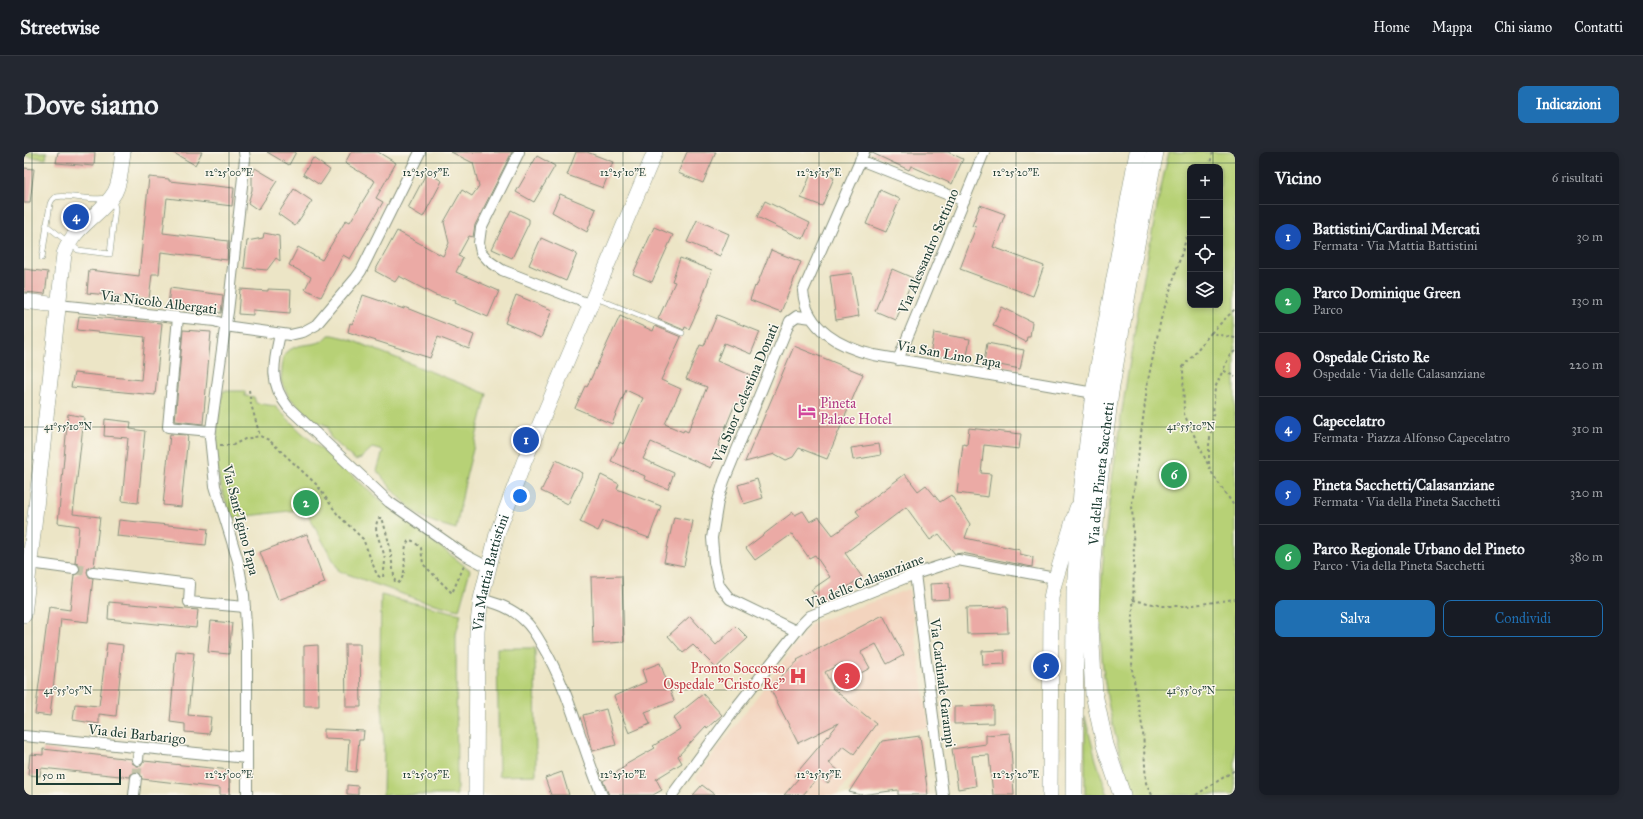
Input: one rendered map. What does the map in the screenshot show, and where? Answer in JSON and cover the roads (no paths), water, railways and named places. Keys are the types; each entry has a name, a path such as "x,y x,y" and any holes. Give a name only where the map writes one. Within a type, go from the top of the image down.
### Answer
{"main road":[{"name":"Via della Pineta Sacchetti","path":"1122,795 1104,745 1094,694 1090,628 1092,574 1097,499 1110,392 1134,254 1155,152"},
{"name":"Via della Pineta Sacchetti","path":"1074,795 1075,591 1082,492 1094,393 1137,156"}],"street":[{"name":"Via Sant'Igino Papa","path":"244,152 245,159 228,312 210,431 210,444 215,486 238,561 245,607 247,640 247,795"},
{"name":"Via Nicolò Albergati","path":"58,305 215,321 280,334 296,334 313,327 356,278 420,152"},
{"path":"519,152 481,228 479,243 481,252 488,261 502,270 593,301"},
{"name":"Via Mattia Battistini","path":"476,795 476,649 481,599 497,534 508,502 655,152"},
{"name":"Via Alessandro Settimo","path":"898,360 984,152"},
{"path":"24,615 63,262 69,242 78,230 111,198 118,182 122,153"},
{"path":"812,318 805,301 804,289 862,156 964,201"},
{"path":"24,301 58,305"},
{"name":"Via Suor Celestina Donati","path":"796,631 742,606 726,595 718,582 712,538 717,505 724,481 790,321 797,316 812,318"},
{"path":"178,317 168,427 210,431"},
{"name":"Via San Lino Papa","path":"812,318 827,334 841,344 861,352 898,360 1094,393"},
{"path":"280,334 274,362 274,380 280,396 288,407 389,502 468,557 488,568"},
{"name":"Via della Pineta Sacchetti","path":"1050,795 1051,608 1055,578 1082,492"},
{"name":"Via delle Calasanziane","path":"672,795 796,631 806,619 813,614 876,591 915,574 958,560 1055,578"},
{"path":"30,564 74,569"},
{"path":"93,572 190,584 189,602 245,607"},
{"name":"Via Cardinale Garampi","path":"915,574 943,795"},
{"path":"481,599 498,604 513,611 526,621 532,628 552,661 564,687 590,766 602,795"},
{"name":"Via dei Barbarigo","path":"24,736 247,758"},
{"path":"138,760 139,748"},
{"path":"134,795 136,778"}],"lane":[{"path":"42,258 46,225 50,204 55,198 95,200 111,198 115,208 110,254 78,250 46,225"},
{"path":"593,301 682,333"}],"tunnel":[{"path":"74,569 93,572"},
{"path":"136,778 138,760"}],"place":[{"name":"Capecelatro","path":"76,217"},
{"name":"Pineta Palace Hotel","path":"807,411"},
{"name":"Battistini/Cardinal Mercati","path":"526,440"},
{"name":"Parco Regionale Urbano del Pineto","path":"1174,475"},
{"name":"Parco Dominique Green","path":"306,503"},
{"name":"Pineta Sacchetti/Calasanziane","path":"1046,666"},
{"name":"Pronto Soccorso Ospedale \"Cristo Re\"","path":"798,676"},
{"name":"Ospedale Cristo Re","path":"847,676"}]}
